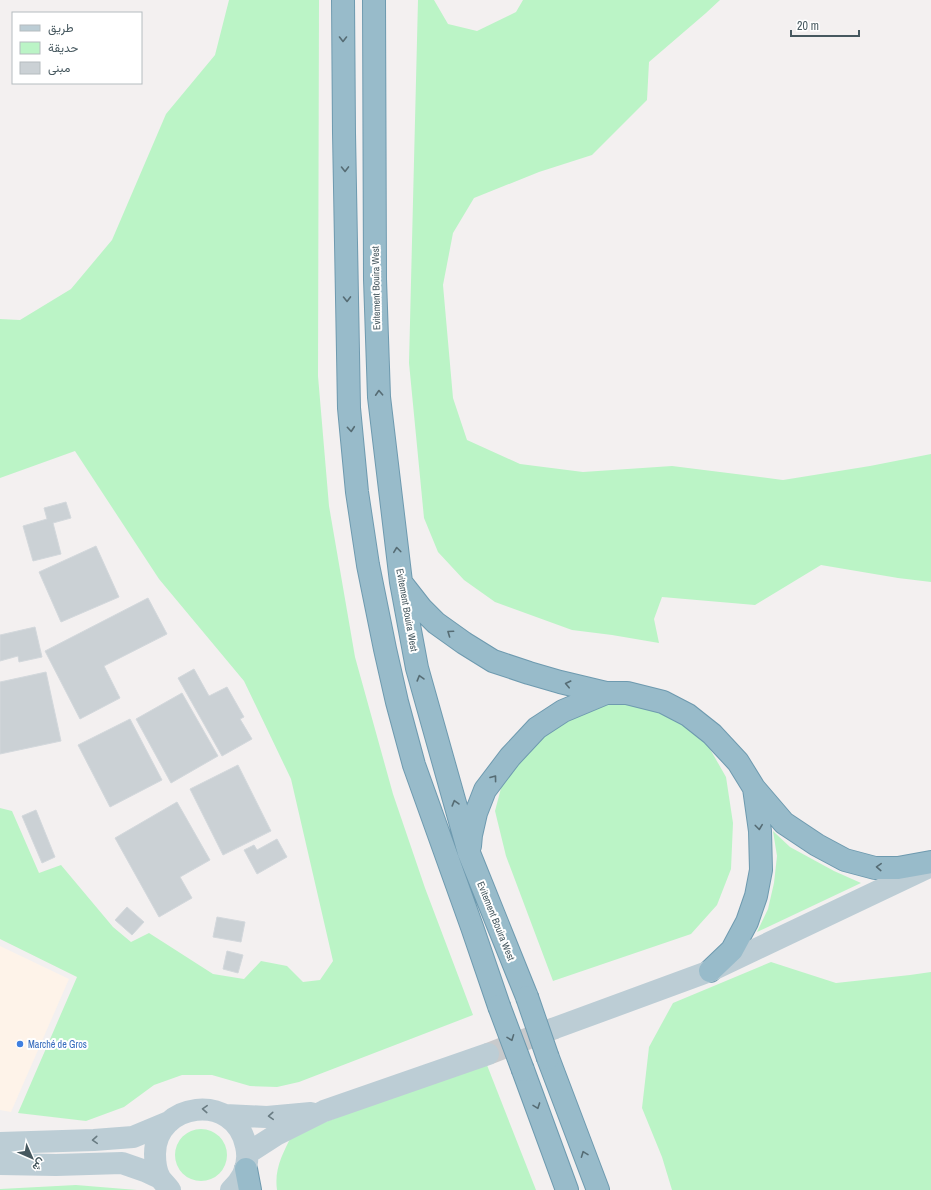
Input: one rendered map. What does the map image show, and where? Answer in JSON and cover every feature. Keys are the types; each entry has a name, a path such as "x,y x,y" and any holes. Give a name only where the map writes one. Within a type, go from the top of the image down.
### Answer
{"highway":[{"path":"343,0 349,408 357,492 368,565 385,650 414,765 499,1006 568,1190"},
{"name":"Evitement Bouira West","path":"374,0 375,279 379,397 401,582 417,668 470,853 527,998 598,1190"},
{"path":"401,582 421,608 436,623 493,661 560,682 606,693 627,693 663,702 688,715 712,734 738,762 754,788 784,822 817,845 845,860 875,868 898,868 931,862"},
{"path":"470,853 471,835 476,813 485,790 510,757 537,728 563,710 606,693"},
{"path":"710,971 732,950 747,922 756,896 761,870 760,831 754,788"},
{"path":"247,1161 250,1190"}],"main road":[{"path":"555,1028 710,971 931,866"},
{"path":"247,1161 276,1135 324,1111 488,1054"},
{"path":"0,1143 133,1137 169,1122 182,1113 196,1109 211,1109 225,1115 237,1125 245,1138 247,1161 239,1183 232,1190"},
{"path":"225,1115 267,1117 324,1111"},
{"path":"165,1184 155,1163 155,1148 160,1134 169,1122"},
{"path":"0,1164 56,1165 122,1163 145,1170 165,1184"}],"shaded area":[{"name":"Marché de Gros","path":"0,946 69,979 11,1112 0,1110"}],"green space":[{"path":"229,0 319,0 318,376 329,506 355,657 393,794 425,888 473,1015 299,1082 277,1087 250,1086 212,1075 182,1075 154,1085 124,1107 86,1121 18,1113 77,977 0,939 0,808 12,811 39,873 61,865 113,927 131,942 149,933 213,974 244,979 261,961 287,966 303,982 320,980 333,961 291,779 244,681 159,579 75,451 0,478 0,319 20,320 71,289 112,240 166,114 215,55"},
{"path":"418,0 434,0 448,24 477,31 516,12 523,0 720,0 649,62 647,100 592,155 539,172 474,198 453,233 443,285 453,398 467,440 520,464 583,472 672,466 783,480 870,466 931,454 931,582 821,565 755,605 662,597 654,619 659,643 572,630 495,602 464,580 438,552 424,518 409,363"},
{"path":"631,699 676,714 706,742 726,777 733,823 731,869 717,905 691,934 553,981 506,856 495,811 505,773 529,742 590,700"},
{"path":"773,831 790,847 834,871 861,883 757,932 768,909 774,883 777,856"},
{"path":"771,962 836,983 931,972 931,1190 672,1190 662,1157 642,1108 649,1047 673,1003"},
{"path":"485,1060 536,1190 277,1190 276,1182 278,1168 292,1135"},
{"path":"201,1129 211,1131 219,1137 225,1145 227,1155 225,1165 219,1173 211,1179 201,1181 191,1179 183,1173 177,1165 175,1155 177,1145 183,1137 191,1131"},
{"path":"76,1185 137,1190 0,1190 0,1189"}],"building":[{"path":"66,502 71,518 53,523 61,554 33,561 23,526 47,519 44,508"},
{"path":"96,546 119,597 61,622 39,572"},
{"path":"148,598 167,634 104,666 120,698 80,719 45,651"},
{"path":"35,627 42,657 19,662 18,656 0,661 0,635"},
{"path":"194,669 209,696 227,687 244,717 240,719 252,739 222,756 178,678"},
{"path":"46,672 61,741 0,754 0,682"},
{"path":"182,693 218,756 171,783 136,719"},
{"path":"130,719 162,780 110,807 78,745"},
{"path":"238,765 271,831 223,855 190,789"},
{"path":"177,802 210,860 180,877 192,898 159,917 115,838"},
{"path":"36,810 55,857 42,863 22,816"},
{"path":"277,839 287,857 257,874 244,850 254,845 257,850"},
{"path":"127,907 144,922 132,935 115,920"},
{"path":"217,917 245,922 241,942 213,937"},
{"path":"227,951 243,955 238,973 223,969"}],"tunnel":[{"path":"488,1054 555,1028"}],"place":[{"name":"Marché de Gros","path":"20,1044"}]}
